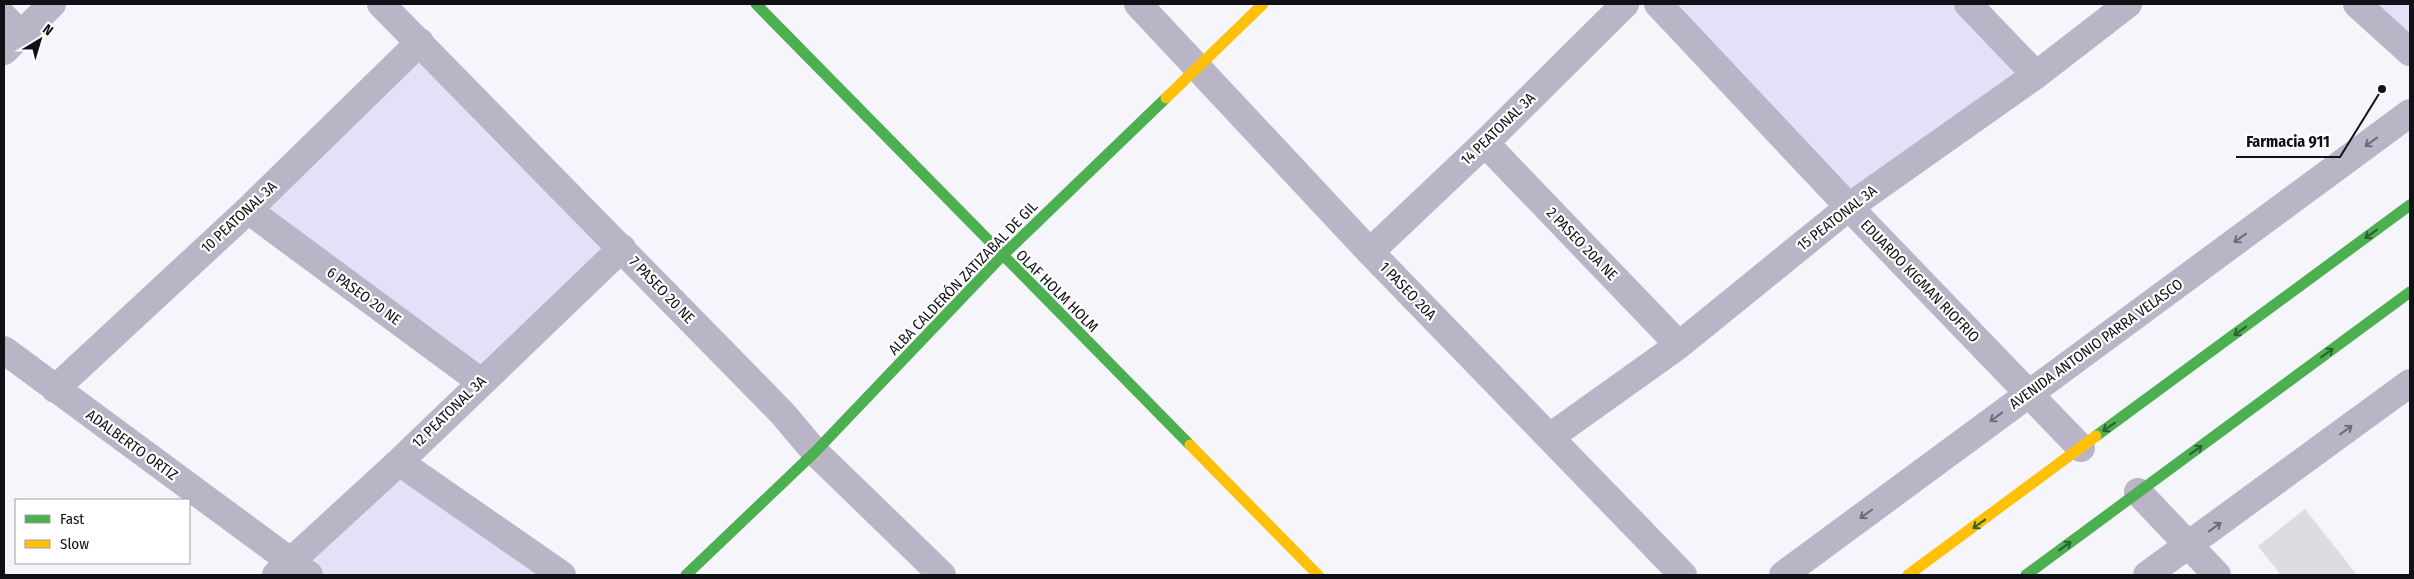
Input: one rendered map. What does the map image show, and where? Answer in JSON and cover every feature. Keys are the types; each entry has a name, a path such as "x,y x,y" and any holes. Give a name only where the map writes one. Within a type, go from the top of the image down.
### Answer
{"street":[{"path":"9,34 52,4"},
{"name":"7 PASEO 20 NE","path":"381,4 622,248 782,414 815,452 942,575"},
{"name":"OLAF HOLM HOLM","path":"756,4 1318,575"},
{"name":"1 PASEO 20A","path":"1138,4 1370,252 1682,575"},
{"name":"ALBA CALDERÓN ZATIZABAL DE GIL","path":"686,575 815,452 1002,256 1263,4"},
{"name":"14 PEATONAL 3A","path":"1370,252 1485,143 1625,4"},
{"name":"EDUARDO KIGMAN RIOFRIO","path":"1658,4 1849,207 2081,448"},
{"path":"1968,4 2036,75"},
{"name":"15 PEATONAL 3A","path":"1550,437 1679,345 1849,207 2036,75 2128,4"},
{"path":"2357,4 2410,52"},
{"name":"10 PEATONAL 3A","path":"55,389 248,210 420,42"},
{"name":"AVENIDA ANTONIO PARRA VELASCO","path":"1783,575 2410,113"},
{"name":"2 PASEO 20A NE","path":"1485,143 1679,345"},
{"path":"1908,575 2410,206"},
{"name":"6 PASEO 20 NE","path":"248,210 481,382"},
{"name":"12 PEATONAL 3A","path":"292,571 398,462 622,248"},
{"path":"2026,575 2410,292"},
{"name":"ADALBERTO ORTIZ","path":"4,350 292,571"},
{"path":"2147,575 2410,383"},
{"path":"398,462 562,575"},
{"path":"2138,492 2217,575"}],"shaded area":[{"path":"1658,4 1968,4 2036,75 1849,207"},
{"path":"2357,4 2410,4 2410,52"},
{"path":"420,42 622,248 481,382 248,210"},
{"path":"399,462 562,575 309,575 290,562"}],"building":[{"path":"2305,509 2357,575 2281,575 2258,546"}],"traffic: fast":[{"path":"756,4 1190,445"},
{"path":"686,575 815,452 1002,256 1166,98"},
{"path":"2096,436 2410,205"},
{"path":"2026,575 2410,292"}],"traffic: slow":[{"path":"1166,98 1263,4"},
{"path":"1908,575 2096,436"},
{"path":"1190,445 1318,575"}],"place":[{"name":"Farmacia 911","path":"2382,89"}]}
